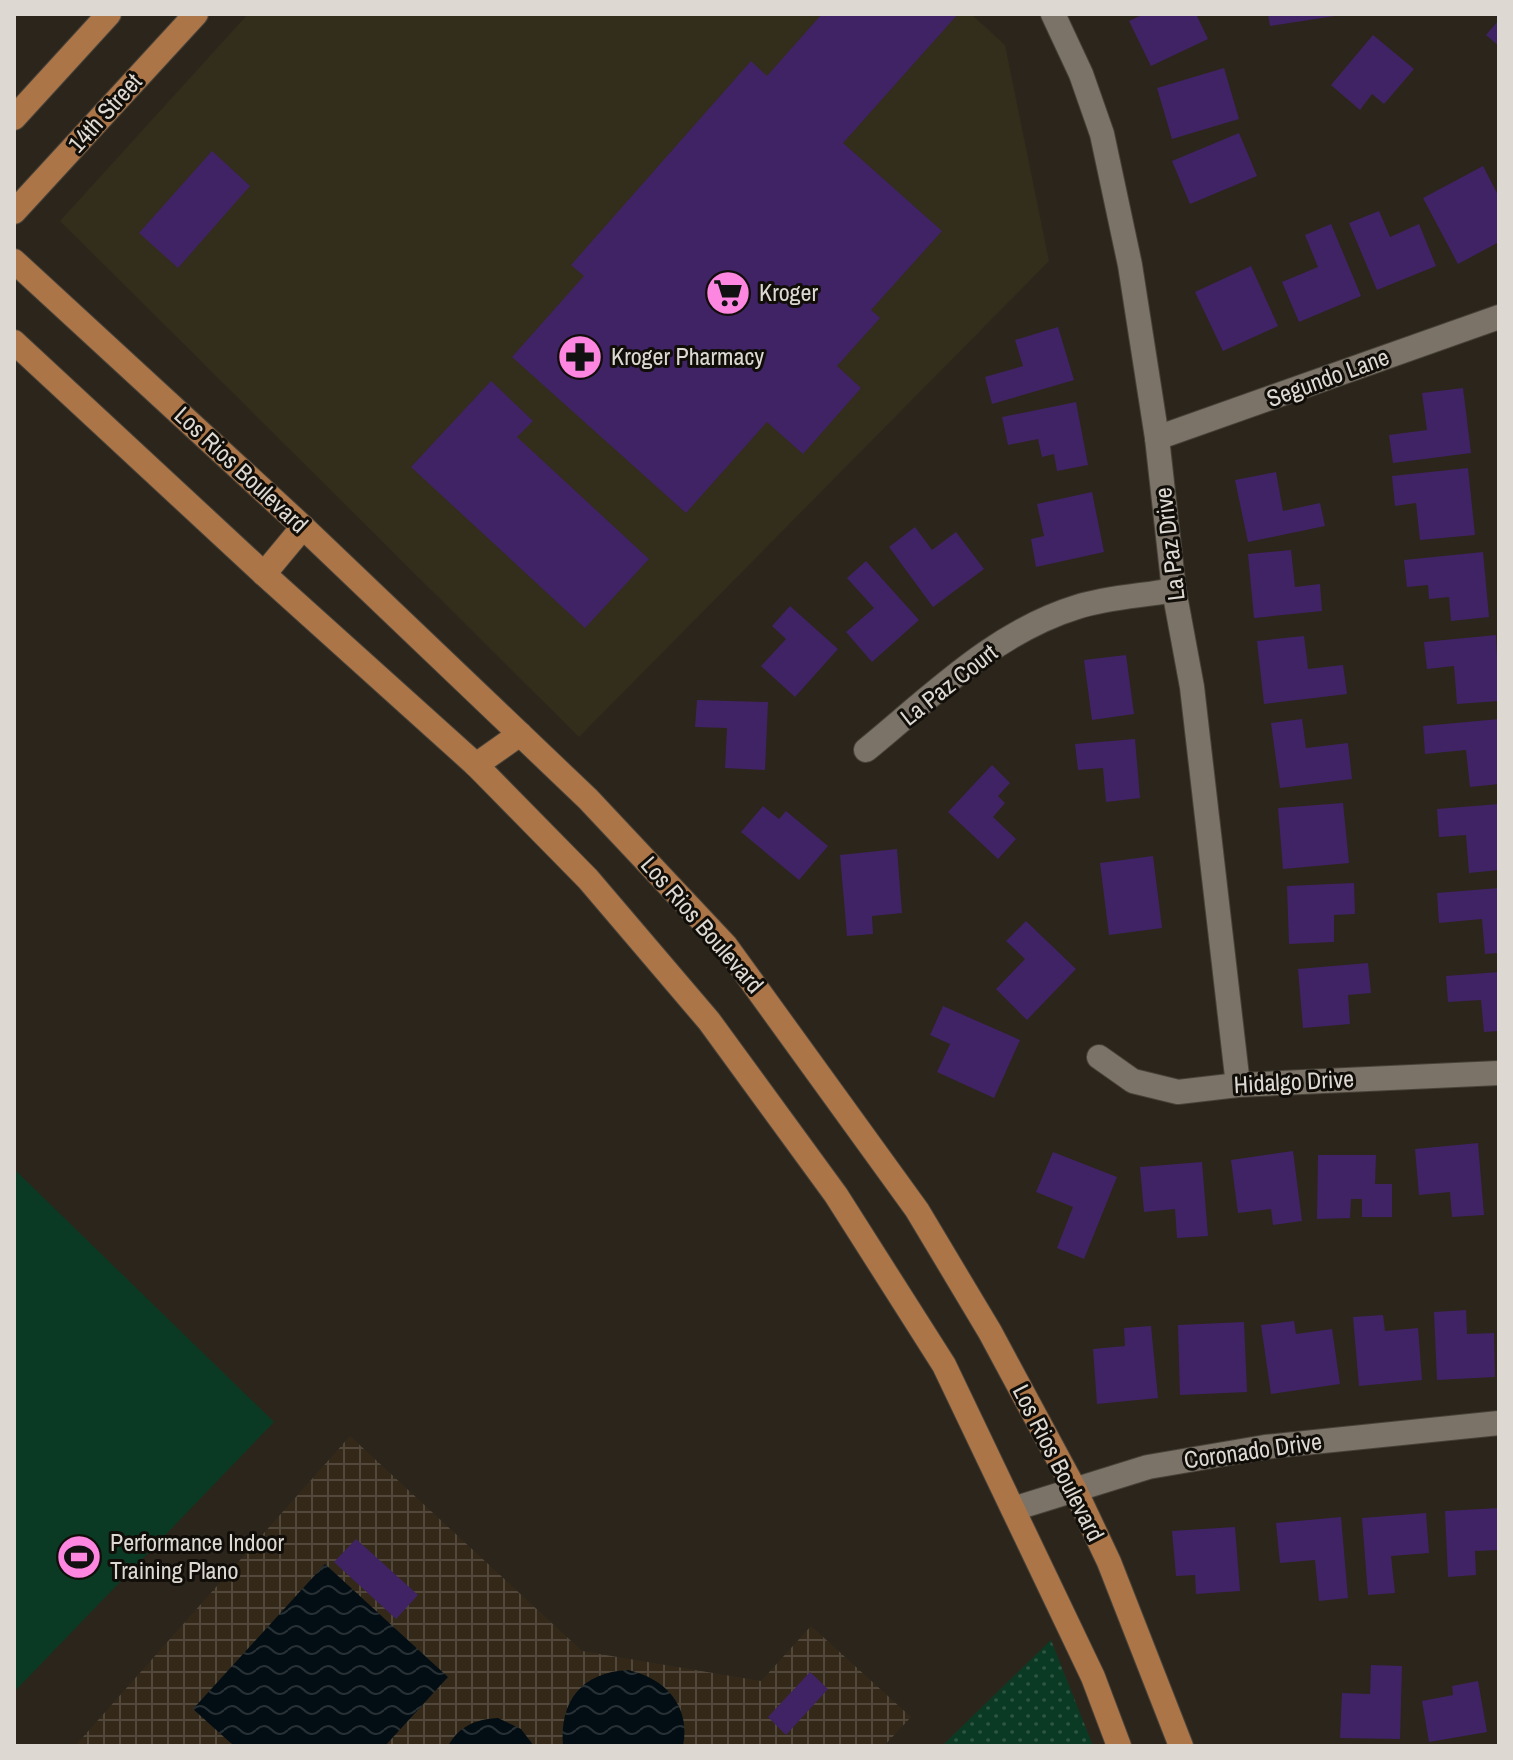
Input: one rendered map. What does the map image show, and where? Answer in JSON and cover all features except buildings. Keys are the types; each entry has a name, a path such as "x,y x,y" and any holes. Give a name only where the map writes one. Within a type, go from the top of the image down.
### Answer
{"main road":[{"path":"14,118 109,14"},
{"name":"14th Street","path":"14,212 196,14"},
{"name":"Los Rios Boulevard","path":"14,261 303,527 520,734 666,880 726,946 917,1210 990,1332 1075,1490 1109,1562 1181,1746"},
{"path":"14,342 476,765 588,879 709,1021 836,1195 944,1365 1093,1677 1119,1746"},
{"path":"264,574 303,527"},
{"path":"476,765 520,734"}],"street":[{"name":"La Paz Drive","path":"1053,14 1081,74 1102,134 1130,265 1157,438 1174,590 1192,687 1238,1085"},
{"name":"Segundo Lane","path":"1157,438 1499,317"},
{"name":"La Paz Court","path":"866,750 982,654 1041,621 1079,606 1174,590"},
{"name":"Hidalgo Drive","path":"1099,1057 1133,1081 1178,1092 1238,1085 1499,1073"},
{"name":"Coronado Drive","path":"1013,1509 1148,1467 1251,1449 1499,1423"}],"shaded area":[{"path":"248,14 971,14 1005,45 1049,261 579,737 60,221"},
{"path":"350,1436 582,1651 761,1681 811,1626 911,1717 884,1746 75,1746"}],"green space":[{"name":"Performance Indoor Training Plano","path":"14,1169 274,1422 14,1692"},
{"path":"1051,1640 1093,1746 942,1746"}],"water":[{"path":"325,1564 448,1677 385,1746 234,1746 193,1709"},
{"path":"628,1670 653,1680 672,1696 683,1718 683,1746 563,1746 565,1715 577,1692 598,1676"},
{"path":"498,1718 521,1729 534,1746 448,1746 457,1733 469,1725"}],"place":[{"name":"Kroger","path":"728,293"},
{"name":"Kroger Pharmacy","path":"580,357"},
{"name":"Performance Indoor Training Plano","path":"79,1557"}]}
